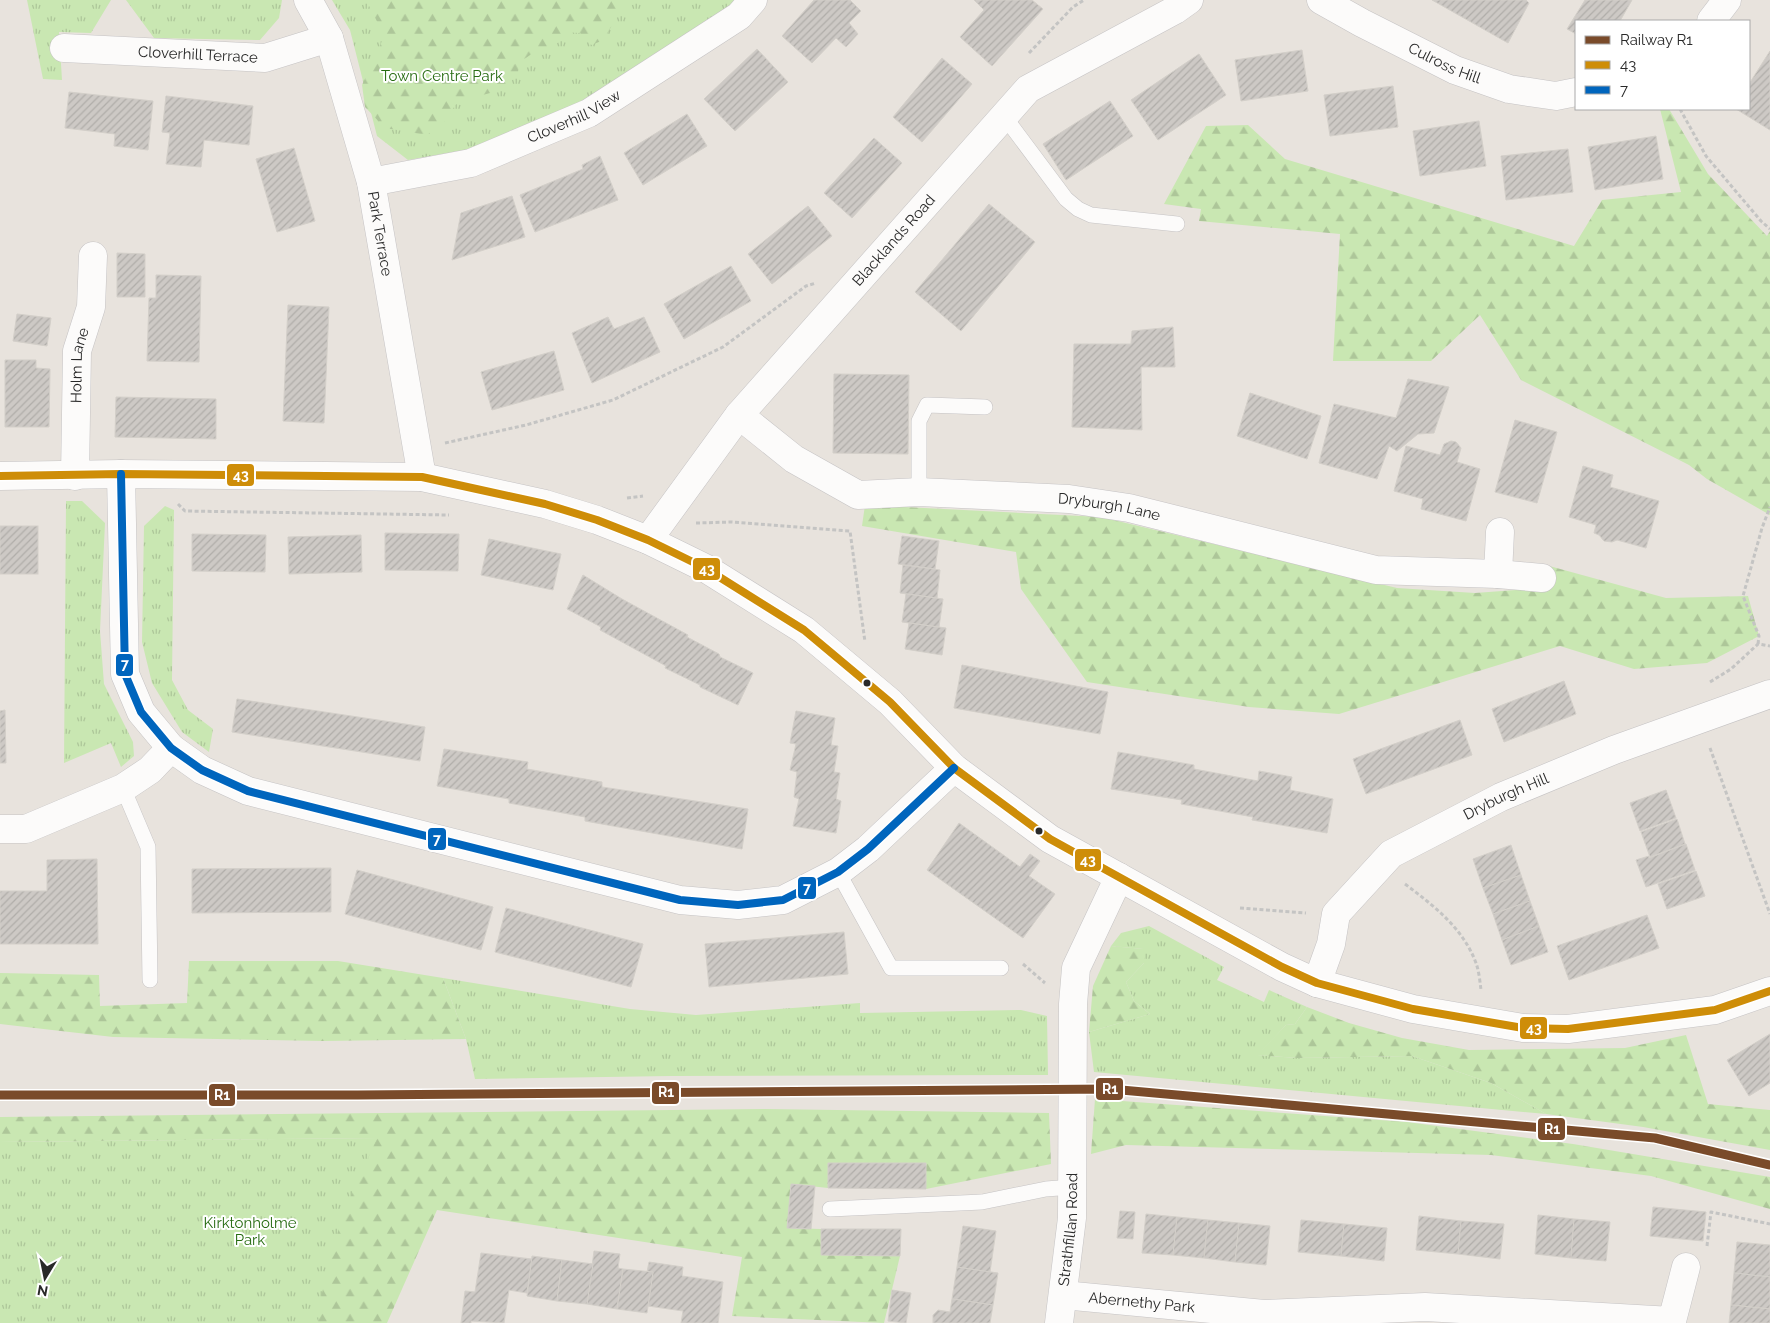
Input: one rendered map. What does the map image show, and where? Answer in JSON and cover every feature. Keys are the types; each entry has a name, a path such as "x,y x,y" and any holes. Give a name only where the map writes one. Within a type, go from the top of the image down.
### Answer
{"street":[{"name":"Park Terrace","path":"308,0 329,38 371,182 422,477"},
{"name":"Cloverhill View","path":"371,182 471,163 589,112 739,16 753,0"},
{"name":"Blacklands Road","path":"654,533 739,415 1028,89 1175,10 1190,0"},
{"name":"Culross Hill","path":"1321,0 1455,70 1509,89 1556,96 1575,92"},
{"path":"1712,20 1727,0"},
{"name":"Cloverhill Terrace","path":"64,48 265,58 329,38"},
{"name":"Holm Lane","path":"76,476 77,351 91,307 94,256"},
{"name":"Dryburgh Lane","path":"739,415 794,459 858,495 919,492 1069,499 1129,508 1376,570 1498,574 1542,578"},
{"path":"121,474 125,674 141,712 171,748 202,770 248,790 680,900 738,905 784,900 838,872 868,849 954,768"},
{"path":"0,476 121,474 422,477 545,504 596,520 654,533 705,568 804,630 890,702 954,768 1050,840 1282,967 1316,983 1413,1009 1523,1028 1568,1029 1715,1010 1770,991"},
{"path":"1498,574 1500,532"},
{"name":"Dryburgh Hill","path":"1336,914 1391,854 1500,797 1614,750 1770,694"},
{"path":"0,829 26,829 123,788 150,770 171,748"},
{"name":"Strathfillan Road","path":"1059,1323 1064,1295 1072,1218 1074,999 1076,968 1119,877"},
{"path":"1316,983 1331,944 1336,914"},
{"name":"Abernethy Park","path":"1064,1295 1263,1319 1425,1307 1672,1321 1686,1267"}],"lane":[{"path":"1004,116 1066,199 1078,209 1091,215 1178,224"},
{"path":"919,492 919,421 927,405 985,407"},
{"path":"123,788 148,847 150,980"},
{"path":"838,872 891,968 1001,968"},
{"path":"830,1209 982,1202 1046,1189 1073,1177"}],"path":[{"path":"1681,110 1706,156 1770,229"},
{"path":"417,449 526,425 613,400 723,347 806,286 820,281"},
{"path":"150,475 185,511 454,516"},
{"path":"644,496 654,533 732,522 850,531 871,686"},
{"path":"1758,644 1759,636 1743,596 1762,528 1770,507"},
{"path":"1700,719 1770,914"},
{"path":"1379,868 1397,878 1434,906 1461,934 1477,964 1482,998 1482,1021"},
{"path":"1206,925 1220,907 1336,914"},
{"path":"1001,968 1020,961 1059,994 1074,999"},
{"path":"1686,1267 1709,1245 1712,1212 1770,1224"}],"green space":[{"path":"27,0 111,0 91,33 59,32 62,80 43,79"},
{"path":"126,0 282,0 279,18 260,40 154,38"},
{"name":"Town Centre Park","path":"332,0 736,0 724,12 583,103 471,149 408,160 377,136 350,30"},
{"path":"366,0 459,0 464,6 469,0 622,0 620,10 604,40 591,45 580,33 562,32 560,41 544,53 533,53 520,62 518,72 501,90 468,99 455,105 448,119 427,135 385,128 365,107 362,85 384,35"},
{"path":"1660,110 1670,110 1708,174 1767,236 1770,231 1770,515 1707,479 1689,465 1521,380 1480,315 1431,361 1333,361 1340,234 1199,221 1201,209 1164,204 1206,126 1248,125 1285,159 1574,246 1602,200 1681,192"},
{"path":"66,501 82,501 105,523 100,631 104,684 133,742 134,756 121,767 111,743 64,763"},
{"path":"865,505 1101,517 1397,588 1475,593 1543,588 1542,564 1666,598 1748,596 1759,636 1707,663 1634,669 1560,646 1339,714 1249,707 1087,682 1021,589 1016,552 862,526"},
{"path":"165,506 174,510 172,680 188,710 213,729 209,752 182,732 152,683 142,642 144,526"},
{"path":"1149,926 1224,967 1217,980 1264,1002 1269,990 1307,1007 1295,1024 1286,1025 1258,1055 1297,1058 1412,1056 1491,1083 1546,1114 1094,1072 1089,1032 1150,1014 1134,1001 1126,982 1144,963 1143,949 1111,946 1121,933"},
{"path":"1111,946 1144,949 1144,963 1126,982 1134,1001 1150,1014 1089,1032 1093,986"},
{"path":"189,961 338,961 443,978 466,1039 323,1041 113,1037 0,1024 0,973 99,975 100,1006 187,1003"},
{"path":"443,978 630,1009 696,1015 860,1003 860,1013 1021,1010 1047,1016 1048,1075 671,1076 475,1079 466,1039"},
{"path":"1307,1007 1349,1023 1402,1038 1469,1050 1625,1048 1686,1035 1708,1104 1770,1110 1770,1150 1643,1127 1546,1114 1491,1083 1412,1056 1297,1058 1257,1055 1286,1025 1295,1024"},
{"path":"1095,1099 1407,1122 1573,1144 1770,1177 1770,1209 1651,1176 1491,1155 1126,1145 1091,1154"},
{"path":"765,1109 1049,1113 1051,1164 926,1189 926,1163 829,1163 828,1188 791,1184 787,1228 821,1229 821,1255 900,1256 884,1323 732,1316 742,1257 437,1210 387,1323 318,1323 322,1293 342,1216 377,1138 0,1142 0,1117"},
{"name":"Kirktonholme Park","path":"377,1138 387,1323 0,1323 0,1142"}],"building":[{"path":"814,0 850,0 861,11 849,23 858,34 846,47 836,38 812,63 782,36"},
{"path":"974,0 1032,0 1043,9 992,66 960,37 984,10"},
{"path":"1432,0 1526,0 1529,3 1508,43"},
{"path":"1585,0 1632,0 1621,20 1575,20 1575,33 1567,29"},
{"path":"757,49 788,82 735,131 704,99"},
{"path":"1302,50 1308,91 1241,101 1235,60"},
{"path":"1770,51 1770,130 1738,110 1750,110 1750,82"},
{"path":"1199,54 1226,95 1158,140 1131,100"},
{"path":"942,58 972,84 922,142 893,117"},
{"path":"1393,86 1398,127 1330,136 1324,95"},
{"path":"69,92 153,101 148,150 114,146 115,134 65,128"},
{"path":"166,96 253,106 249,145 204,140 201,167 166,164 170,133 162,132"},
{"path":"1110,101 1133,136 1066,180 1043,144"},
{"path":"687,114 707,146 643,185 624,153"},
{"path":"1479,121 1486,166 1420,176 1413,131"},
{"path":"1656,136 1663,179 1595,190 1588,147"},
{"path":"874,138 902,163 852,218 824,193"},
{"path":"294,148 315,221 277,232 256,159"},
{"path":"1568,149 1573,192 1506,200 1501,156"},
{"path":"600,156 618,200 535,232 520,195 583,169 582,165"},
{"path":"512,196 525,237 452,260 461,213"},
{"path":"989,204 1035,242 961,331 915,292"},
{"path":"808,206 832,236 772,284 748,254"},
{"path":"117,253 145,254 145,297 117,297"},
{"path":"731,266 751,301 684,339 664,304"},
{"path":"156,275 201,276 199,362 147,361 149,298 156,298"},
{"path":"288,305 329,307 324,423 283,421"},
{"path":"17,314 51,318 47,346 13,341"},
{"path":"608,317 614,329 644,317 660,352 592,383 572,333"},
{"path":"1173,327 1175,367 1141,367 1142,430 1072,427 1074,344 1131,344 1132,331"},
{"path":"554,351 564,390 492,410 481,372"},
{"path":"5,360 36,360 36,368 50,369 49,427 5,427"},
{"path":"834,374 909,375 908,454 833,453"},
{"path":"1408,379 1449,387 1434,433 1418,434 1397,451 1389,446 1377,479 1319,463 1334,404 1396,418"},
{"path":"1250,393 1321,416 1307,459 1237,436"},
{"path":"116,397 216,399 216,439 115,437"},
{"path":"1515,420 1557,432 1537,503 1495,492"},
{"path":"1451,441 1456,442 1461,448 1457,462 1480,469 1466,521 1421,509 1423,499 1394,491 1406,446 1440,455 1444,444"},
{"path":"1583,466 1613,475 1610,487 1659,501 1646,548 1617,540 1612,542 1604,541 1599,535 1594,533 1596,525 1569,517"},
{"path":"0,526 38,526 38,574 0,574"},
{"path":"385,533 459,534 458,571 385,570"},
{"path":"192,534 266,535 265,572 192,571"},
{"path":"361,535 362,572 289,574 288,537"},
{"path":"902,536 939,541 935,569 898,564"},
{"path":"489,539 561,554 553,590 481,575"},
{"path":"903,565 940,570 937,598 900,593"},
{"path":"583,575 688,635 687,637 719,654 720,657 753,673 738,705 665,668 666,666 600,630 601,627 567,609"},
{"path":"906,594 943,599 939,627 902,622"},
{"path":"909,623 946,628 942,655 905,649"},
{"path":"962,665 1108,692 1100,734 954,708"},
{"path":"1564,681 1576,714 1504,742 1492,709"},
{"path":"237,699 425,727 420,761 232,732"},
{"path":"5,710 6,763 0,763 0,711"},
{"path":"796,711 835,718 831,745 838,746 834,772 840,773 836,799 841,801 836,833 793,826 799,799 794,797 797,772 790,770 796,744 790,743"},
{"path":"1460,720 1472,755 1366,794 1353,759"},
{"path":"444,749 528,762 527,769 602,782 602,787 748,809 742,849 585,821 585,817 509,803 509,799 437,786"},
{"path":"1118,752 1194,765 1194,769 1258,781 1259,771 1292,777 1290,790 1333,799 1327,833 1252,820 1253,817 1181,804 1182,800 1111,789"},
{"path":"1666,790 1676,818 1640,831 1630,803"},
{"path":"1677,819 1685,844 1650,857 1641,832"},
{"path":"959,823 1020,867 1030,854 1040,861 1029,876 1055,894 1023,938 927,870"},
{"path":"1686,844 1695,870 1646,887 1636,860 1649,856 1649,858"},
{"path":"1511,845 1521,875 1483,888 1473,859"},
{"path":"97,859 98,944 0,944 0,891 47,891 47,860"},
{"path":"331,868 331,912 192,913 192,869"},
{"path":"357,870 493,907 481,950 345,914"},
{"path":"1696,871 1705,896 1667,909 1658,884"},
{"path":"1521,875 1530,901 1493,914 1483,888"},
{"path":"1530,901 1539,926 1502,940 1493,914"},
{"path":"506,908 643,944 631,987 495,952"},
{"path":"1647,915 1659,948 1569,980 1557,946"},
{"path":"1539,926 1548,952 1511,965 1502,940"},
{"path":"844,932 848,974 709,987 705,944"},
{"path":"1770,1034 1770,1083 1749,1096 1727,1060"},
{"path":"828,1163 926,1163 926,1189 828,1188"},
{"path":"791,1184 815,1186 811,1229 787,1228"},
{"path":"1653,1207 1706,1212 1703,1241 1650,1236"},
{"path":"1120,1211 1135,1212 1133,1239 1117,1238"},
{"path":"1146,1214 1177,1217 1173,1255 1142,1253"},
{"path":"1538,1215 1574,1219 1571,1258 1535,1254"},
{"path":"1419,1216 1461,1221 1458,1254 1416,1250"},
{"path":"1177,1217 1208,1220 1204,1258 1173,1255"},
{"path":"1574,1219 1610,1222 1606,1261 1571,1258"},
{"path":"1208,1220 1239,1223 1235,1262 1204,1258"},
{"path":"1301,1220 1344,1224 1341,1256 1298,1252"},
{"path":"1461,1221 1504,1224 1500,1259 1458,1254"},
{"path":"1239,1223 1270,1226 1266,1265 1235,1262"},
{"path":"1344,1224 1387,1228 1384,1261 1341,1256"},
{"path":"963,1226 996,1231 990,1272 957,1267"},
{"path":"821,1229 901,1229 900,1256 821,1255"},
{"path":"1737,1242 1770,1245 1770,1277 1734,1273"},
{"path":"594,1251 620,1254 618,1268 623,1269 617,1309 587,1304"},
{"path":"481,1253 532,1259 527,1293 509,1290 504,1323 471,1321 471,1323 461,1323 465,1291 475,1292"},
{"path":"532,1256 562,1260 557,1301 527,1296"},
{"path":"562,1260 593,1264 587,1304 557,1301"},
{"path":"649,1262 683,1267 682,1276 723,1282 718,1323 681,1323 683,1311 648,1306 653,1272 647,1272"},
{"path":"957,1267 998,1273 993,1305 952,1299"},
{"path":"623,1269 653,1272 647,1313 617,1309"},
{"path":"1734,1273 1770,1277 1770,1309 1731,1305"},
{"path":"892,1290 911,1293 906,1323 888,1321"},
{"path":"952,1299 993,1305 990,1323 933,1323 933,1315 938,1310 950,1312"},
{"path":"1731,1305 1770,1309 1770,1323 1729,1323"}],"rail line":[{"name":"R1","path":"0,1095 358,1095 1110,1089 1655,1138 1770,1165"}],"transit line":[{"name":"43","path":"0,476 121,474 422,477 545,504 597,520 648,540 705,568 804,630 890,702 954,768 1050,839 1282,967 1317,983 1413,1009 1523,1028 1568,1029 1715,1010 1770,991"},
{"name":"7","path":"121,474 125,674 141,712 171,748 202,770 248,791 680,900 738,905 783,900 838,872 868,849 954,768"}]}
